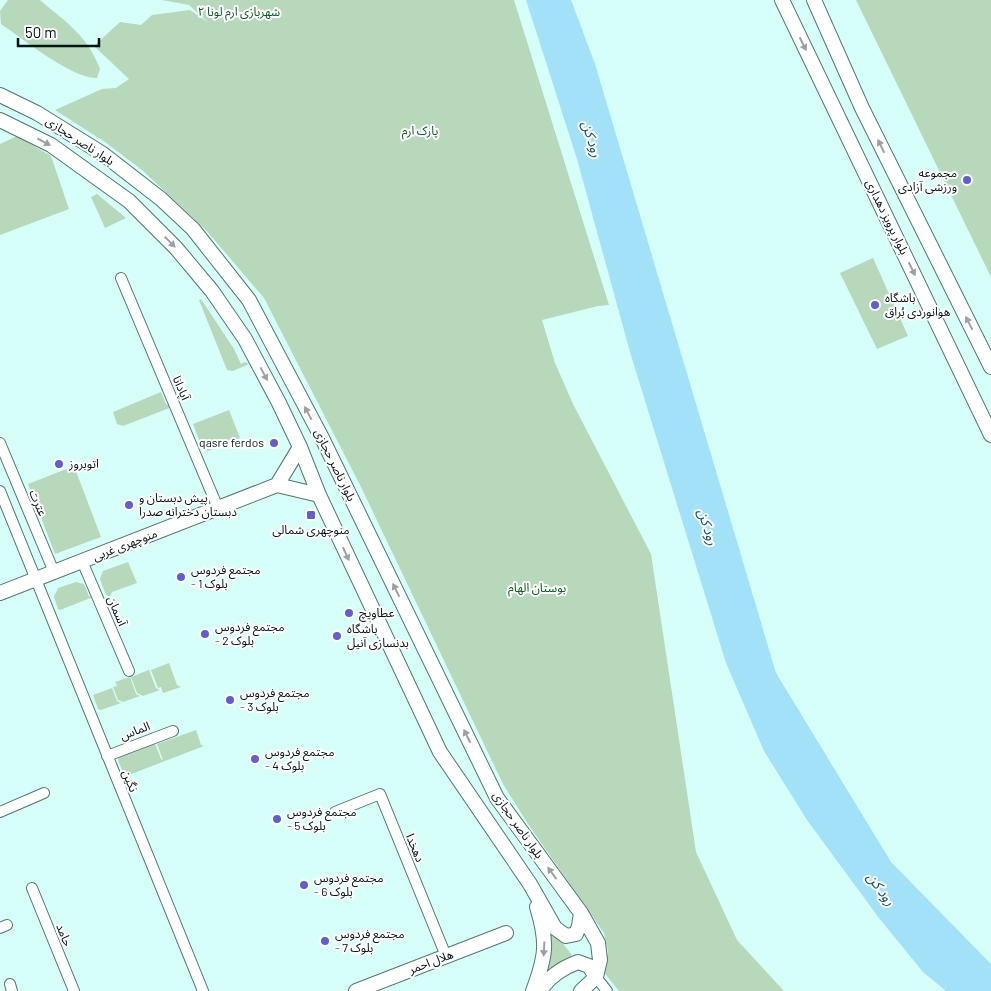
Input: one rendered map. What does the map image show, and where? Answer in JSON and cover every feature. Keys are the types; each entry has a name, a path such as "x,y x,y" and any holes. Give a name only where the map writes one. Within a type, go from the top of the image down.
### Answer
{"main road":[{"name":"بلوار پرویز دهداری","path":"782,0 991,435"},
{"name":"بلوار پرویز دهداری","path":"814,0 862,108 991,367"},
{"name":"بلوار ناصر حجازی","path":"0,95 37,113 103,154 161,200 193,229 249,300 322,438 497,798 581,913 598,943 600,960 596,977"},
{"name":"بلوار ناصر حجازی","path":"0,120 51,145 129,201 176,248 212,290 245,340 279,403 300,447 319,494 440,752 530,884"},
{"path":"300,447 277,485 319,494"},
{"name":"منوچهری غربی","path":"0,594 277,485"},
{"path":"530,884 555,928 566,936 576,934 581,913"},
{"path":"530,884 544,937 543,964 533,991"},
{"name":"هلال احمر","path":"356,991 385,986 446,956 506,933"},
{"path":"540,991 552,976 567,966 578,962 589,966 596,977 580,991"}],"street":[{"name":"آپادانا","path":"121,278 218,508"},
{"name":"عترت","path":"0,443 54,572"},
{"name":"نگین","path":"0,492 203,991"},
{"name":"آسمان","path":"82,561 129,671"},
{"name":"الماس","path":"107,756 173,730"},
{"path":"0,812 44,793"},
{"name":"دهخدا","path":"335,812 380,794 446,956"},
{"name":"حامد","path":"32,888 74,991"},
{"path":"596,977 607,991"}],"green space":[{"path":"8,0 40,0 75,30 95,57 100,69 97,78 87,77 61,65 1,24 0,11"},
{"name":"بوستان الهام","path":"162,0 514,0 609,305 542,320 555,363 573,404 651,554 696,852 737,940 784,991 619,991 603,971 608,952 604,933 528,824 503,784 361,487 264,298 205,229 142,170 105,142 55,110 102,89 116,88 129,79 94,46 120,22 141,25 152,15 190,10 209,23 189,5"},
{"name":"مجموعه ورزشی آزادی","path":"856,0 991,0 991,277"},
{"path":"17,136 51,156 69,209 0,235 0,144"},
{"path":"97,194 126,218 105,228 91,197"},
{"name":"باشگاه هوانوردی بُراق","path":"873,258 908,336 877,349 840,273"},
{"path":"201,299 234,349 241,364 245,362 249,364 233,371 227,370 199,300"},
{"path":"161,392 166,404 172,407 123,426 117,424 113,412"},
{"path":"229,410 240,438 208,451 203,450 193,424"},
{"path":"74,466 101,537 55,554 28,484"},
{"path":"128,562 137,583 112,592 110,597 106,595 100,579 103,571"},
{"path":"76,582 84,584 89,596 93,597 60,610 58,609 54,597 58,588"},
{"path":"169,663 177,685 181,687 163,693 161,687 158,688 151,670"},
{"path":"149,670 156,688 160,690 143,696 137,693 131,677"},
{"path":"130,677 136,694 140,696 123,702 118,700 113,687 117,686 115,682"},
{"path":"112,688 117,701 121,703 101,710 98,709 93,695"},
{"path":"196,730 201,745 204,746 126,776 124,775 118,760 119,754 154,741 163,760 157,744"},
{"path":"552,930 572,955 546,974 550,957 549,933"}],"water":[{"name":"رود کن","path":"526,0 571,0 595,64 776,673 891,862 991,964 991,991 946,991 923,972 879,918 807,820 764,751 726,663 630,352 577,159"}],"place":[{"name":"مجموعه ورزشی آزادی","path":"967,180"},
{"name":"باشگاه هوانوردی بُراق","path":"875,305"},
{"name":"qasre ferdos","path":"274,443"},
{"name":"اتوبروز","path":"59,464"},
{"name":"پیش دبستان و دبستان دخترانه صدرا","path":"129,505"},
{"name":"منوچهری شمالی","path":"311,515"},
{"name":"مجتمع فردوس - بلوک 1","path":"181,577"},
{"name":"عطاویچ","path":"349,613"},
{"name":"مجتمع فردوس - بلوک 2","path":"205,634"},
{"name":"باشگاه بدنسازی آنیل","path":"337,636"},
{"name":"مجتمع فردوس - بلوک 3","path":"230,700"},
{"name":"مجتمع فردوس - بلوک 4","path":"255,759"},
{"name":"مجتمع فردوس - بلوک 5","path":"277,819"},
{"name":"مجتمع فردوس - بلوک 6","path":"304,885"},
{"name":"مجتمع فردوس - بلوک 7","path":"325,941"}],"park label":[{"name":"شهربازی ارم لونا ۲","path":"239,12"},
{"name":"پارک ارم","path":"420,131"}]}
